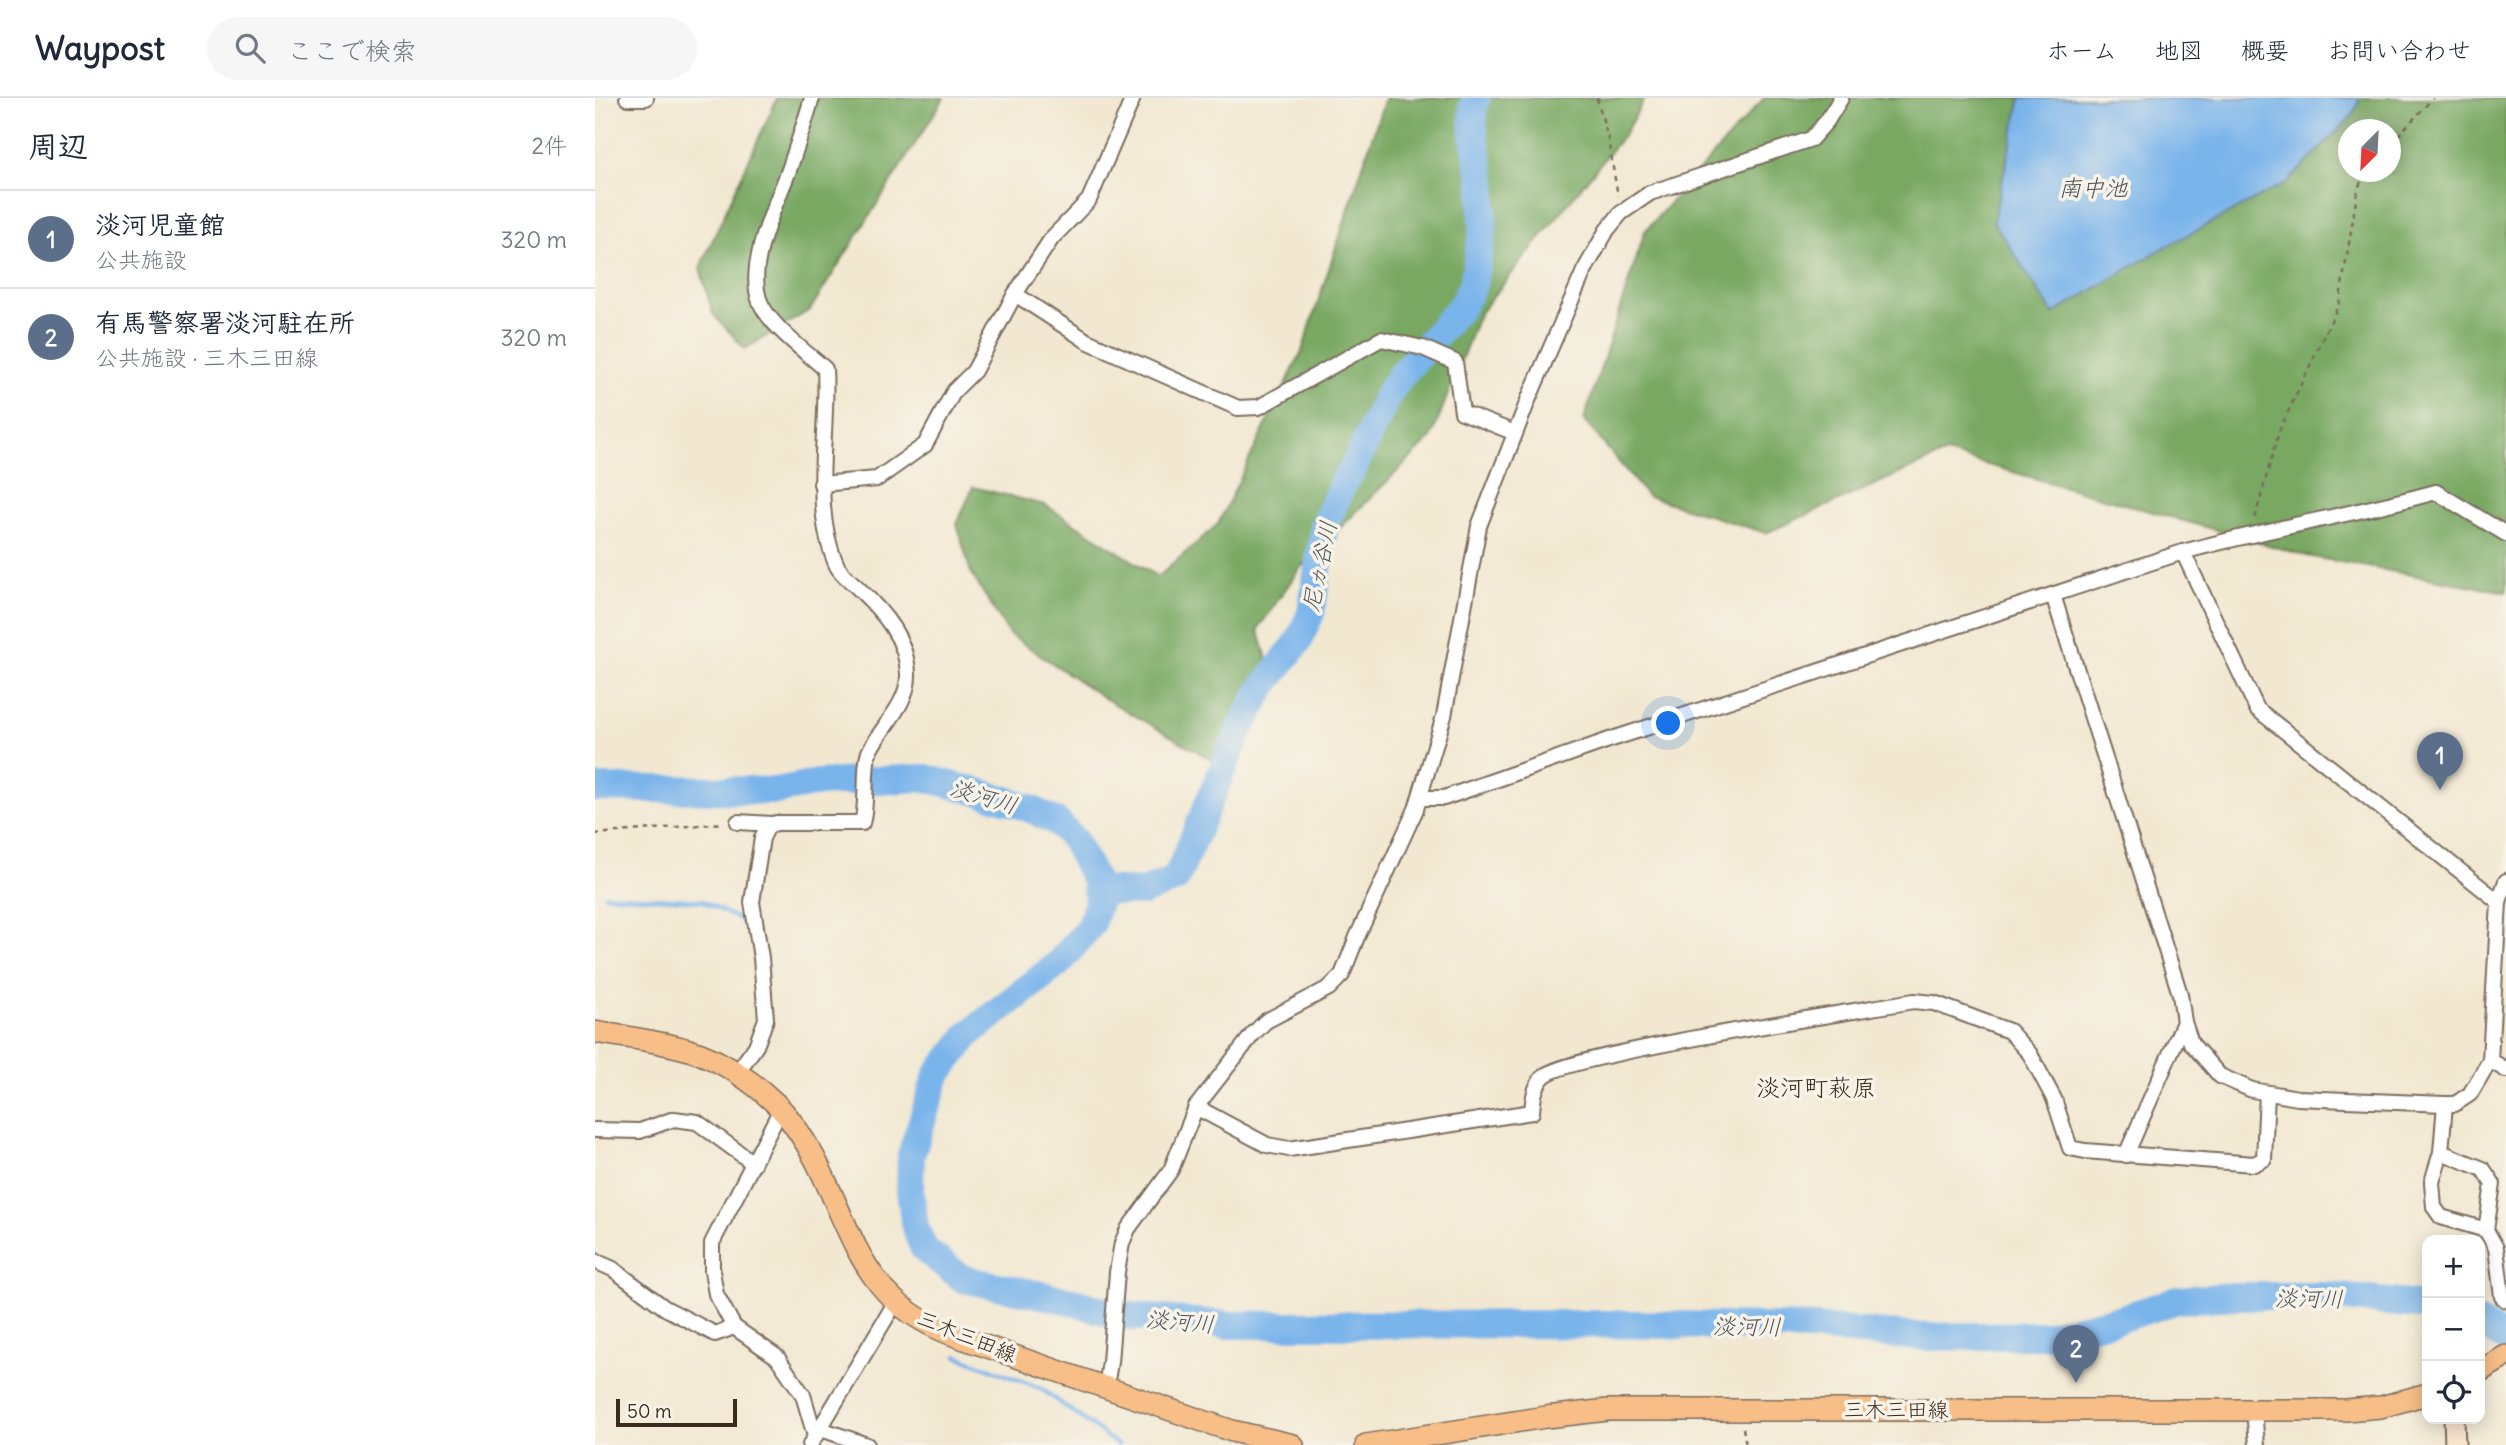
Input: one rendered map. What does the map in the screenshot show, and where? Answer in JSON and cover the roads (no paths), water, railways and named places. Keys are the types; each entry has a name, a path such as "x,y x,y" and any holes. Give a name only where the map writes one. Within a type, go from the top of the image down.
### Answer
{"main road":[{"name":"三木三田線","path":"595,1032 667,1045 699,1054 732,1071 781,1110 804,1138 866,1267 895,1303 919,1320 1242,1440 1293,1445"},
{"path":"2485,1368 2506,1356"},
{"name":"三木三田線","path":"1366,1445 1608,1410 2370,1409 2422,1395"}],"street":[{"path":"627,98 646,98"},
{"path":"738,822 862,823 865,816 868,752 902,700 909,676 901,643 885,615 838,568 829,538 821,484 825,369 768,317 758,299 760,249 803,131 812,98"},
{"path":"821,484 877,479 925,445 954,391 974,371 1015,294 1052,238 1089,200 1133,98"},
{"path":"1105,1388 1120,1253 1126,1233 1171,1170 1196,1107 1259,1027 1329,988 1342,975 1420,798 1444,716 1479,526 1515,433 1584,271 1607,230 1621,213 1650,193 1811,139 1827,121 1840,98"},
{"path":"1015,294 1087,341 1238,408 1259,407 1381,339 1423,348 1455,362 1462,412 1515,433"},
{"path":"1420,798 1444,799 1609,740 2183,552 2251,534 2369,510 2436,492 2506,534"},
{"path":"2183,552 2257,709 2499,902"},
{"path":"2053,595 2180,994 2184,1022 2191,1043 2220,1076 2252,1090 2312,1099 2455,1104 2470,1094 2490,1060 2499,902 2506,881"},
{"path":"732,1071 756,1046 766,1019 761,958 752,902 764,823"},
{"path":"1196,1107 1273,1148 1318,1146 1532,1112 1533,1095 1543,1076 1560,1067 1617,1053 1914,1001 1934,1003 2008,1031 2030,1054 2054,1099 2070,1148 2126,1155 2254,1164 2264,1159 2267,1093"},
{"path":"2126,1155 2184,1022"},
{"path":"2490,1060 2506,1070"},
{"path":"2445,1104 2441,1153 2433,1182 2434,1207 2441,1217 2486,1230"},
{"path":"781,1110 712,1243 712,1271 716,1294 734,1327 777,1357 803,1395 815,1437"},
{"path":"595,1130 639,1131 674,1119 697,1122 753,1163"},
{"path":"2441,1153 2483,1169 2493,1184 2486,1230 2496,1248 2502,1297 2506,1300"},
{"path":"595,1261 613,1269 666,1307 715,1334 734,1327"},
{"path":"815,1437 895,1303"},
{"path":"2254,1410 2257,1445"},
{"path":"2454,1424 2455,1445"},
{"path":"815,1437 867,1445"}],"water":[{"name":"南中池","path":"2021,98 2360,98 2353,115 2349,119 2338,119 2338,130 2288,182 2163,248 2053,314 1993,221"}],"waterway":[{"name":"尼ヵ谷川","path":"1096,890 1143,892 1176,879 1239,731 1264,686 1299,641 1311,613 1325,524 1344,481 1353,469 1386,398 1401,375 1462,305 1473,284 1483,231 1483,183 1474,136 1473,106 1477,98"},
{"name":"淡河川","path":"595,788 775,791 818,783 926,778 1004,799 1033,810 1058,823 1074,840 1096,882 1098,902 1091,925 1059,963 969,1034 937,1075 911,1155 910,1191 915,1227 924,1249 963,1279 1071,1301 1117,1315 1230,1325 1629,1324 1815,1328 1924,1337 2047,1335 2119,1319 2178,1300 2235,1296 2329,1296 2422,1305"},
{"path":"605,895 703,901 742,921"},
{"name":"淡河川","path":"2485,1326 2506,1339"},
{"path":"957,1356 1040,1388 1118,1445"}],"place":[{"name":"淡河児童館","path":"2440,790"},
{"name":"有馬警察署淡河駐在所","path":"2076,1383"}],"district":[{"name":"淡河町萩原","path":"1816,1087"}]}
